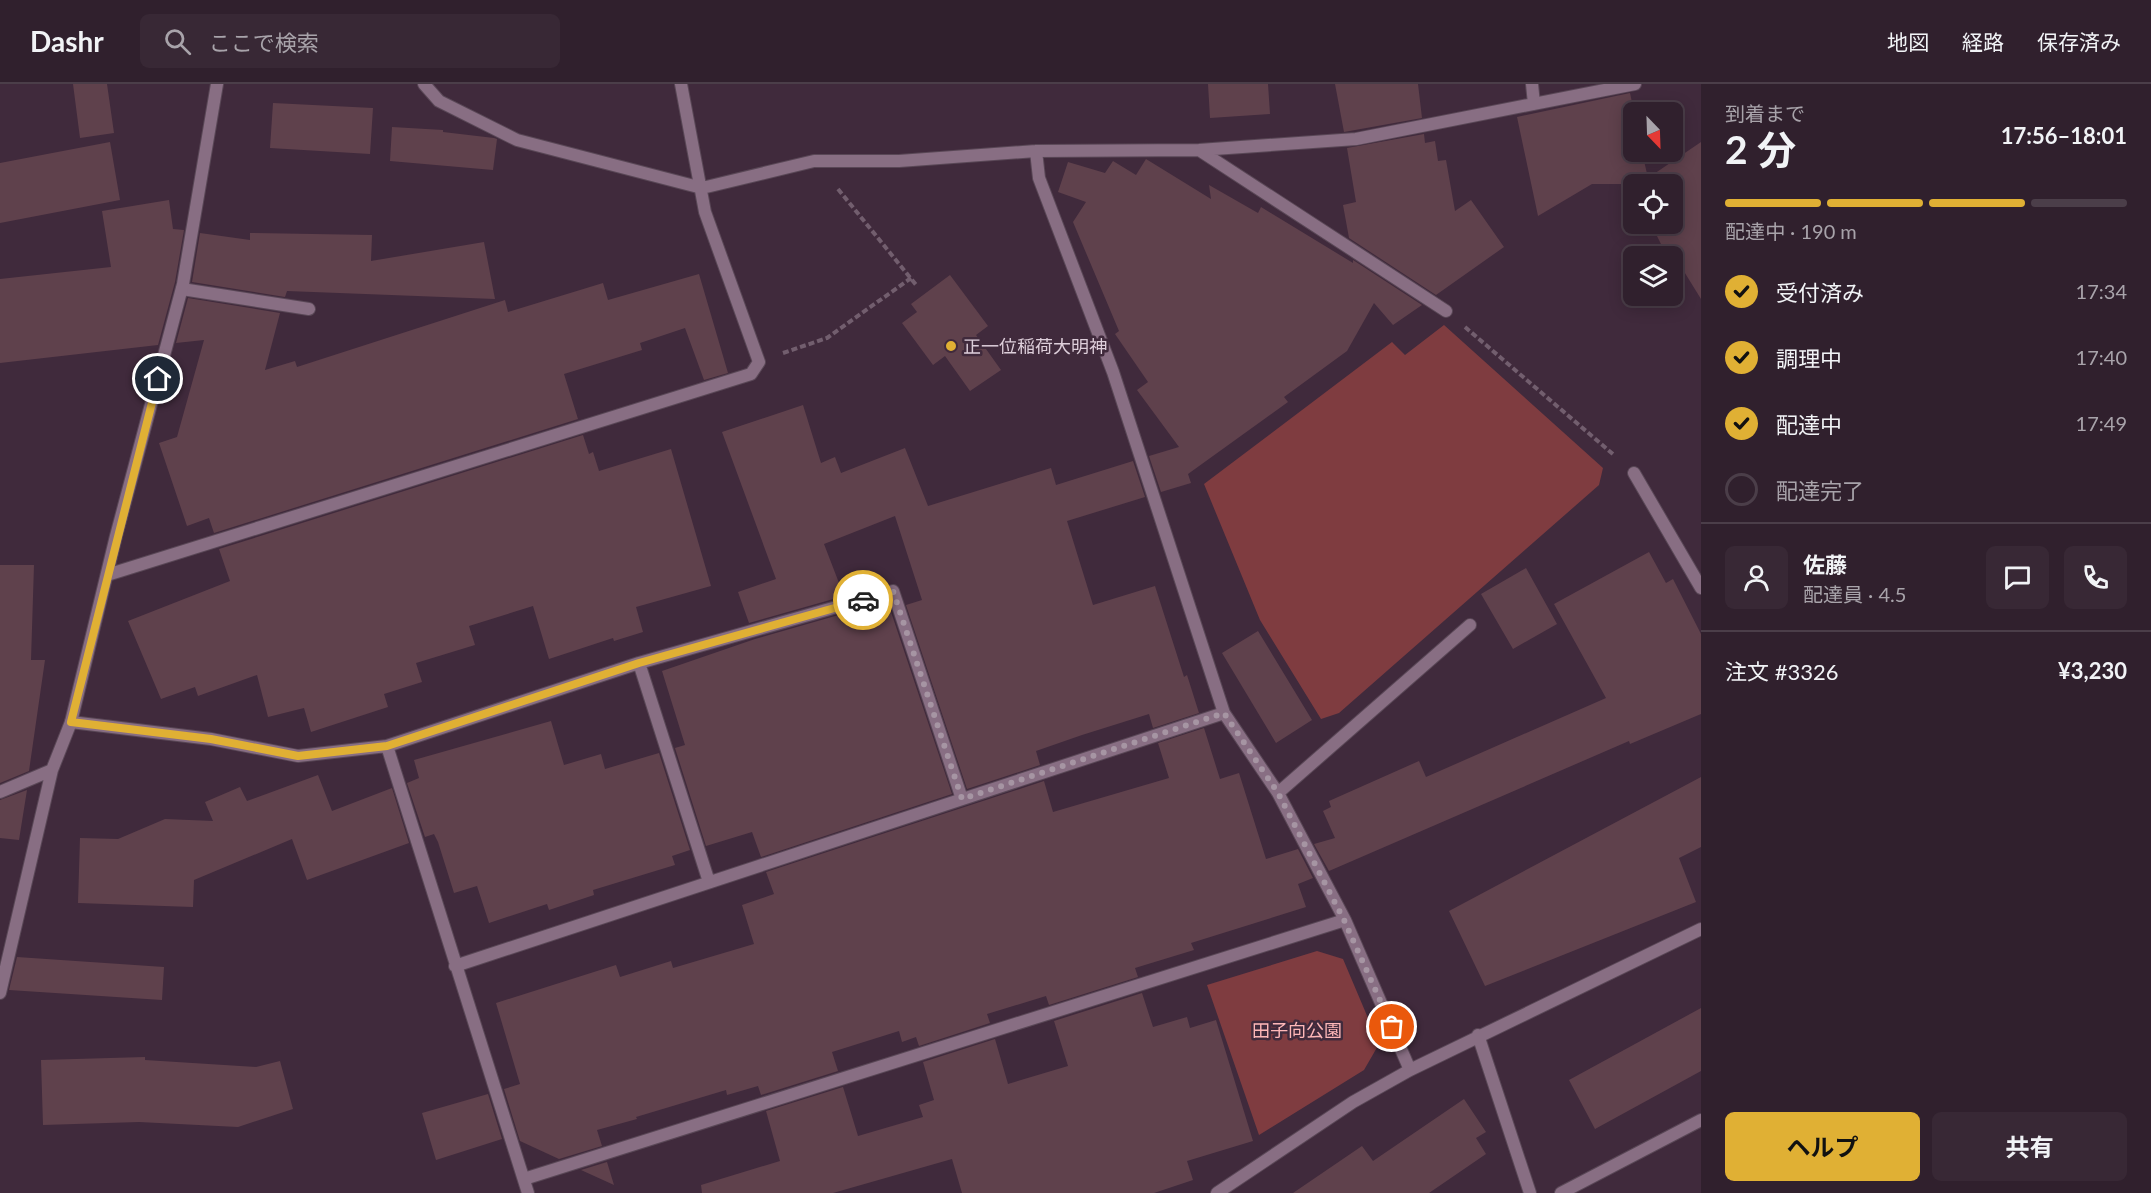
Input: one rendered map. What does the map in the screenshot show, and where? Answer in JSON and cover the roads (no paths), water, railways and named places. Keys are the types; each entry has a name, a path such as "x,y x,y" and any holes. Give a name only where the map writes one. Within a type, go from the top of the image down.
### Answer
{"street":[{"path":"0,993 52,770 71,722 182,289 217,84"},
{"path":"424,84 439,100 517,140 702,188 814,161 899,161 1036,151 1198,150 1356,139 1635,84"},
{"path":"107,575 751,374 759,362 705,212 681,84"},
{"path":"1532,84 1534,104"},
{"path":"1198,150 1446,310"},
{"path":"1036,151 1039,178 1113,372 1224,713 1278,793 1344,920 1410,1070"},
{"path":"182,289 309,309"},
{"path":"1634,473 1701,588"},
{"path":"71,722 211,739 298,756 387,746 639,663 893,591 962,799"},
{"path":"1278,793 1470,625"},
{"path":"639,663 709,882"},
{"path":"455,966 1224,713"},
{"path":"387,746 528,1193"},
{"path":"0,792 52,770"},
{"path":"524,1179 1344,920"},
{"path":"1217,1193 1353,1101 1478,1035 1701,929"},
{"path":"1478,1035 1530,1193"},
{"path":"1561,1193 1701,1120"}],"place":[{"name":"正一位稲荷大明神","path":"951,346"}],"park label":[{"name":"田子向公園","path":"1297,1030"}]}
